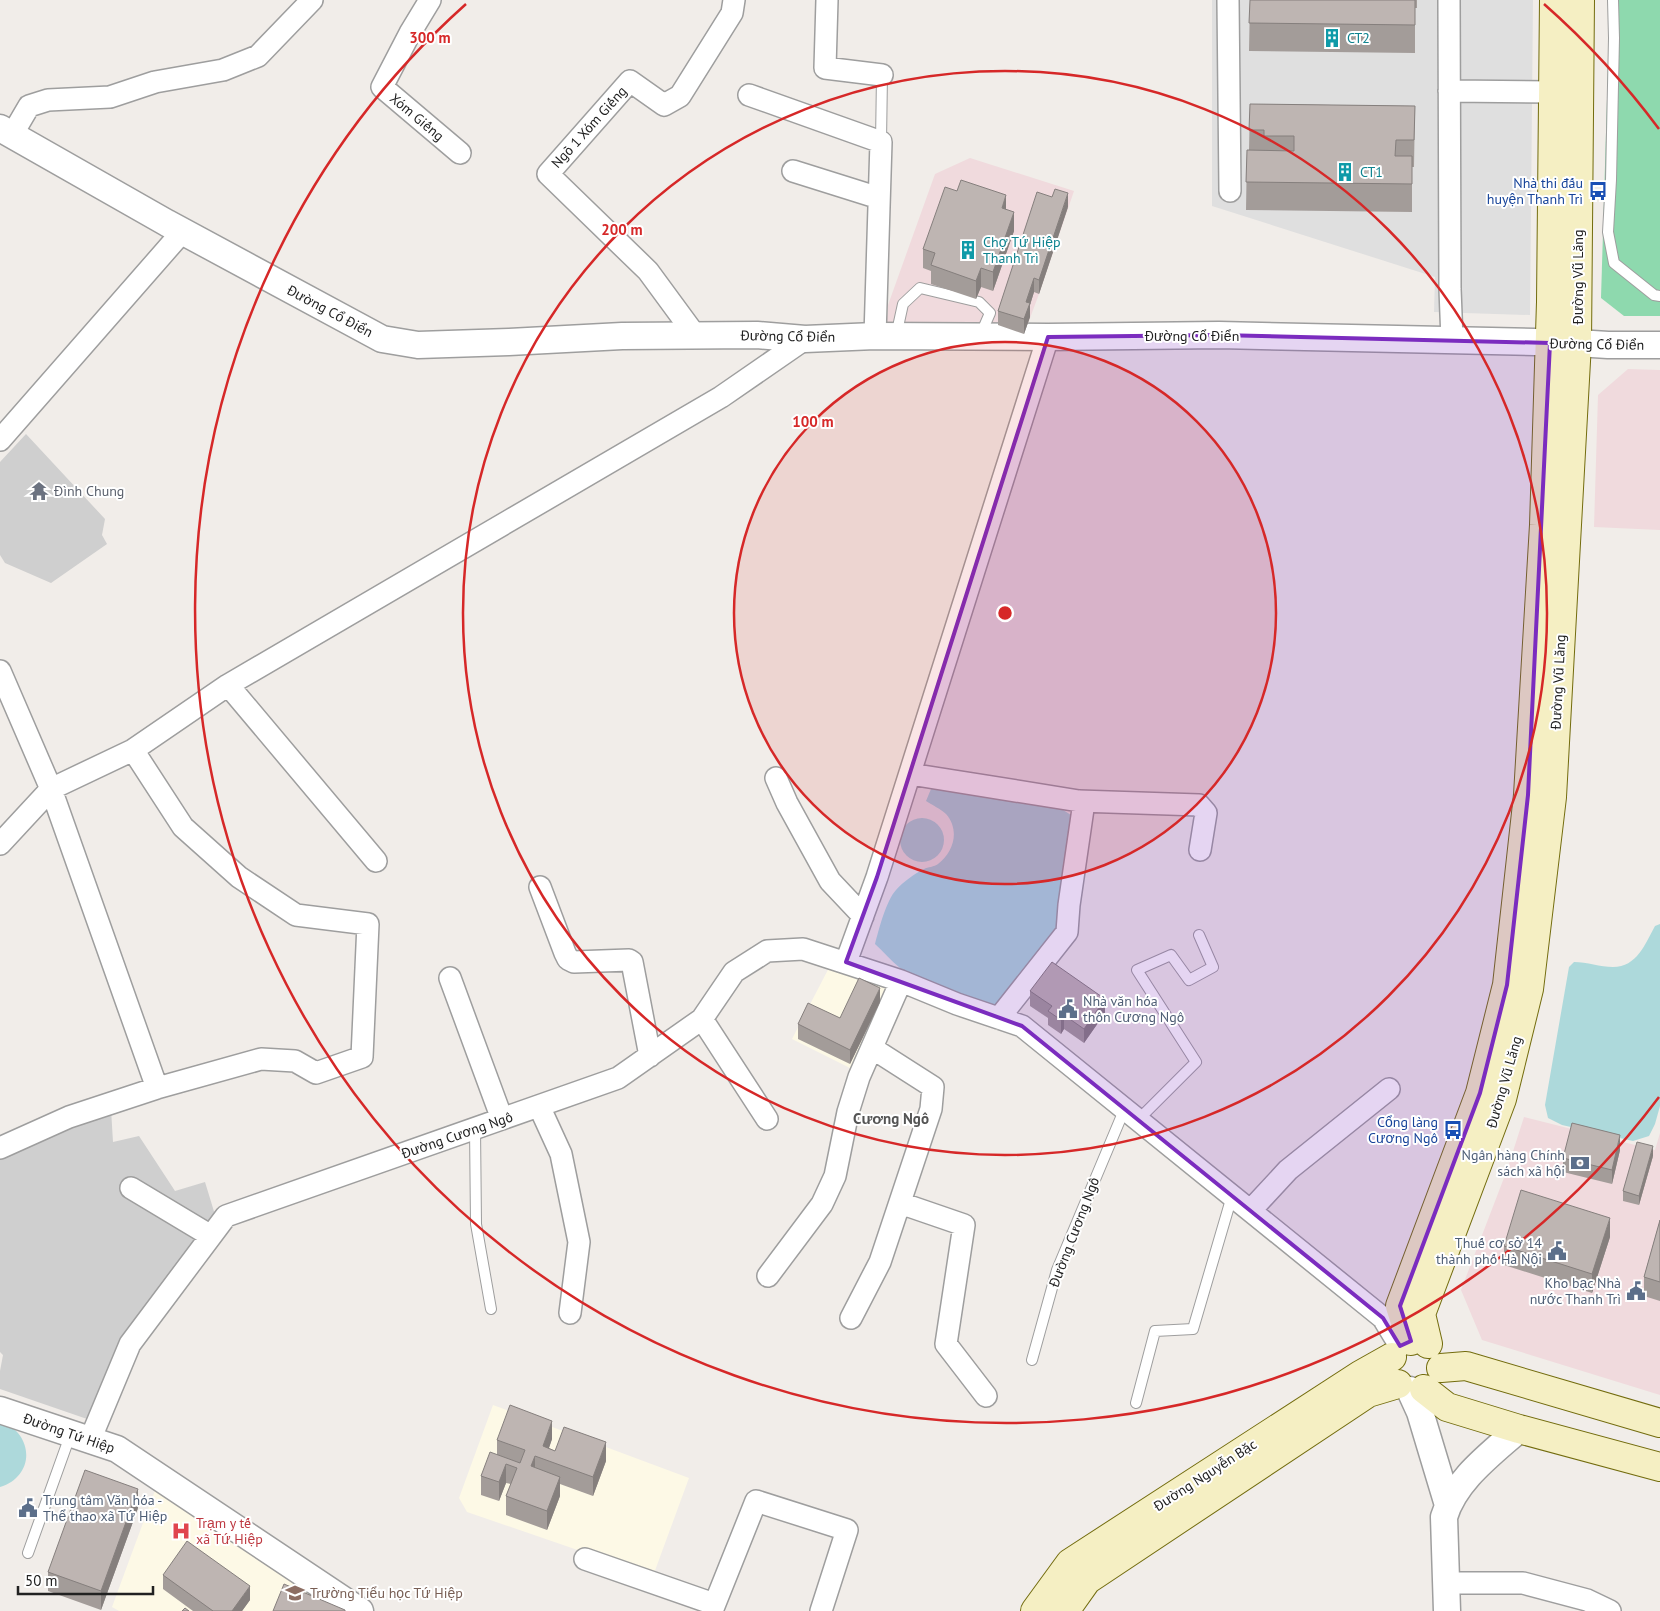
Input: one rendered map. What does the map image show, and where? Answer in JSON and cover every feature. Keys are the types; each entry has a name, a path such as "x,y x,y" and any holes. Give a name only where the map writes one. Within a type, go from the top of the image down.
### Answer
{"main road":[{"name":"Đường Vũ Lăng","path":"1408,1347 1502,1100 1501,1054 1530,990 1552,797 1546,686 1544,525 1550,343 1554,0"},
{"name":"Đường Vũ Lăng","path":"1546,686 1577,343 1580,0"},
{"path":"1411,1388 1432,1384 1438,1377 1441,1368 1440,1359 1435,1350 1408,1347 1390,1367 1392,1376 1411,1388 1447,1408 1519,1429 1658,1460"},
{"name":"Đường Nguyễn Bặc","path":"1054,1605 1070,1563 1360,1375 1408,1347"},
{"path":"1441,1368 1466,1366 1660,1423"},
{"name":"Đường Nguyễn Bặc","path":"1054,1605 1087,1580 1368,1393 1411,1388"}],"street":[{"path":"6,132 29,106 48,100 110,97 155,82 223,70 258,56 312,0"},
{"name":"Xóm Giếng","path":"430,0 410,33 382,87 460,153"},
{"name":"Ngõ 1 Xóm Giếng","path":"695,335 648,271 548,174 630,81 664,105 680,96 732,13 734,0"},
{"path":"827,0 826,68 882,75"},
{"path":"1228,0 1230,191"},
{"path":"1449,0 1450,290 1452,340"},
{"path":"1449,92 1553,92"},
{"path":"749,95 881,142 880,198 885,336"},
{"name":"Đường Cổ Điển","path":"6,132 183,232 382,339 418,345 622,336 695,335 757,335 805,339 885,336 1219,335 1660,345"},
{"path":"793,171 880,198"},
{"path":"0,440 183,232"},
{"path":"846,962 878,877 1048,337"},
{"path":"0,844 51,789 133,750 228,685 721,398 805,339"},
{"path":"0,671 51,789 157,1088"},
{"path":"228,685 376,861"},
{"path":"0,1148 68,1117 157,1088 261,1059 295,1061 316,1073 362,1056 368,924 296,915 239,877 183,827 133,750"},
{"path":"910,774 1084,802 1199,805 1206,813 1200,850"},
{"path":"776,778 787,803 830,881 863,916"},
{"path":"999,1018 1067,932 1069,905 1084,802"},
{"path":"540,887 564,954 568,959 574,962 629,960 632,962 650,1056"},
{"name":"Đường Cương Ngô","path":"81,1436 130,1344 226,1216 618,1078 702,1019 734,972 767,951 803,949 901,981 957,1004 1022,1026 1383,1318 1408,1347"},
{"path":"450,978 502,1119"},
{"path":"768,1276 822,1204 835,1176 848,1112 859,1077 901,981"},
{"path":"702,1019 767,1119"},
{"path":"851,1318 880,1262 931,1109 933,1087 872,1048"},
{"path":"1251,1210 1288,1170 1389,1089"},
{"path":"539,1106 561,1154 579,1242 570,1313"},
{"path":"131,1188 211,1236"},
{"path":"900,1203 964,1226 946,1344 986,1396"},
{"path":"1411,1388 1448,1505"},
{"name":"Đường Tứ Hiệp","path":"0,1410 117,1449 360,1611"},
{"path":"1448,1611 1444,1517 1448,1505 1474,1468 1519,1429"},
{"path":"585,1559 713,1608 756,1501 847,1530 821,1611"},
{"path":"1446,1583 1523,1583 1587,1600 1610,1611"}],"lane":[{"path":"1613,0 1611,180 1608,232 1614,263 1654,295 1660,296"},
{"path":"881,142 882,75"},
{"path":"885,336 903,304 920,288 979,302 990,313 980,336"},
{"name":"Đường Cương Ngô","path":"1032,1360 1057,1270 1132,1114 1196,1062 1137,970 1171,955 1189,980 1213,968 1199,936"},
{"path":"475,1128 476,1224 491,1309"},
{"path":"1136,1402 1155,1331 1193,1329 1233,1195"},
{"path":"28,1553 81,1436"}],"highlighted area":[{"path":"1219,335 1550,343 1528,795 1507,985 1480,1093 1400,1306 1411,1341 1400,1346 1383,1318 1022,1026 846,962 877,877 1048,337"}],"shaded area":[{"path":"1212,0 1533,0 1530,315 1434,312 1435,277 1212,206"},
{"path":"970,158 1074,191 1024,334 886,333 888,305 935,174"},
{"path":"1628,369 1660,370 1660,530 1594,527 1598,395"},
{"name":"Đình Chung","path":"26,434 105,519 102,535 107,544 51,583 5,563 0,555 0,462"},
{"path":"832,962 887,983 888,990 852,1069 792,1039"},
{"path":"111,1109 113,1142 139,1136 175,1191 205,1182 216,1218 113,1355 90,1420 0,1389 0,1371 3,1355 0,1352 0,1152"},
{"path":"1524,1117 1655,1150 1660,1133 1660,1395 1482,1340 1461,1290 1507,1170"},
{"path":"493,1405 689,1478 653,1576 467,1512 459,1498"},
{"name":"Trạm y tế xã Tứ Hiệp","path":"157,1485 339,1611 119,1611 112,1607"}],"green space":[{"path":"1610,0 1660,0 1660,316 1624,316 1601,298"}],"water":[{"path":"931,789 1032,800 1057,806 1071,815 1057,939 997,1006 960,997 910,975 893,962 875,944 892,895 905,881 916,873 938,864 944,859 951,847 954,834 950,820 944,812 926,801"},
{"path":"926,818 938,824 943,832 943,848 938,856 930,861 918,862 906,856 901,848 900,836 906,824 914,819"},
{"path":"1660,924 1660,1106 1655,1124 1649,1136 1633,1141 1562,1125 1548,1118 1545,1105 1569,967 1574,962 1613,967 1628,963 1644,947 1655,926"},
{"path":"0,1421 11,1427 19,1435 24,1444 26,1454 25,1464 20,1474 12,1481 0,1487"}],"building":[{"path":"1250,0 1415,0 1415,25 1249,23"},
{"path":"1250,104 1415,106 1414,140 1396,140 1395,156 1412,156 1412,184 1246,182 1247,150 1294,151 1294,136 1264,136 1264,130 1249,130"},
{"name":"Chợ Tứ Hiệp Thanh Trì","path":"961,180 1006,195 1002,208 1014,212 993,272 981,268 976,281 931,265 935,253 923,249 945,187 957,191"},
{"path":"1055,189 1068,193 1039,280 1034,278 1026,302 1030,303 1024,319 998,311 1037,192 1052,197"},
{"name":"Nhà văn hóa thôn Cương Ngô","path":"1052,962 1105,999 1084,1029 1064,1015 1061,1020 1048,1011 1052,1006 1030,991"},
{"path":"859,978 880,988 850,1050 798,1024 808,1003 840,1018"},
{"path":"1572,1123 1620,1135 1612,1170 1563,1158"},
{"path":"1637,1142 1653,1146 1639,1196 1623,1191"},
{"name":"Thuế cơ sở 14 thành phố Hà Nội","path":"1521,1190 1610,1218 1592,1274 1504,1246"},
{"path":"1660,1220 1660,1282 1644,1277"},
{"path":"510,1405 552,1421 543,1446 555,1451 564,1427 606,1442 593,1477 535,1456 531,1466 560,1477 547,1511 506,1496 517,1468 506,1464 499,1482 481,1476 490,1452 520,1463 525,1450 497,1440"},
{"path":"85,1470 138,1489 101,1591 48,1572"},
{"path":"187,1541 250,1586 232,1611 213,1611 163,1575"},
{"name":"Trường Tiểu học Tứ Hiệp","path":"284,1584 345,1610 345,1611 273,1611"}],"place":[{"name":"CT2","path":"1332,38"},
{"name":"CT1","path":"1345,172"},
{"name":"Nhà thi đấu huyện Thanh Trì","path":"1598,191"},
{"name":"Chợ Tứ Hiệp Thanh Trì","path":"968,250"},
{"name":"Đình Chung","path":"39,491"},
{"name":"Nhà văn hóa thôn Cương Ngô","path":"1068,1009"},
{"name":"Cổng làng Cương Ngô","path":"1453,1130"},
{"name":"Ngân hàng Chính sách xã hội","path":"1580,1163"},
{"name":"Thuế cơ sở 14 thành phố Hà Nội","path":"1557,1251"},
{"name":"Kho bạc Nhà nước Thanh Trì","path":"1636,1291"},
{"name":"Trung tâm Văn hóa - Thể thao xã Tứ Hiệp","path":"28,1508"},
{"name":"Trạm y tế xã Tứ Hiệp","path":"181,1531"},
{"name":"Trường Tiểu học Tứ Hiệp","path":"295,1593"}],"district":[{"name":"Cương Ngô","path":"891,1119"}]}
